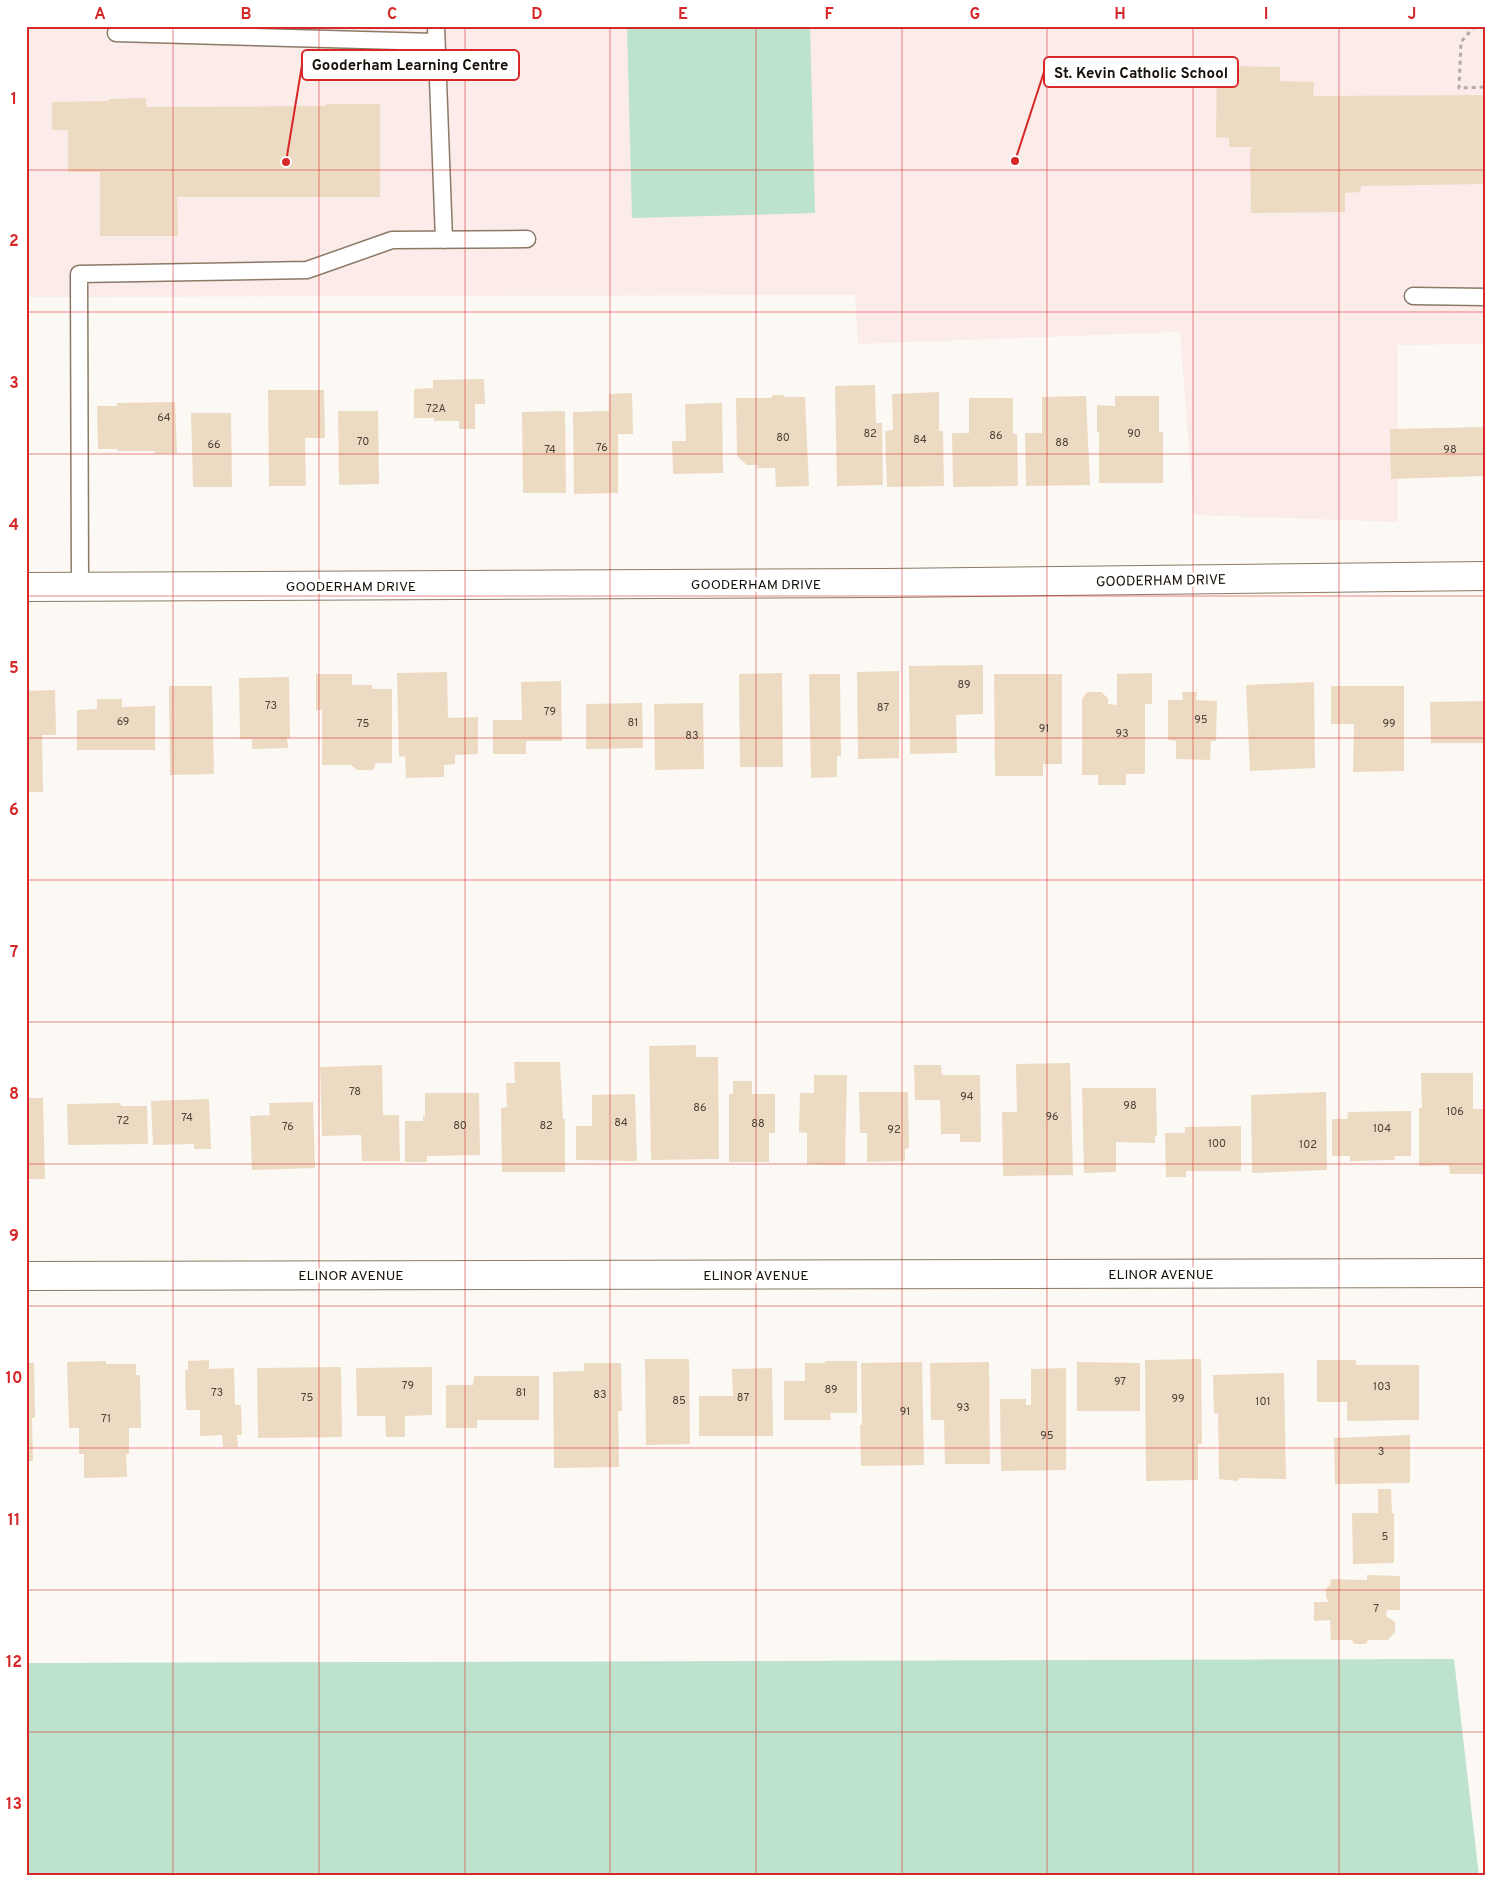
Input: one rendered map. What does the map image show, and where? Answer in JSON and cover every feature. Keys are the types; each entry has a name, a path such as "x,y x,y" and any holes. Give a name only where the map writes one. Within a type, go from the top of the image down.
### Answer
{"street":[{"name":"GOODERHAM DRIVE","path":"26,588 887,583 1486,576"},
{"name":"ELINOR AVENUE","path":"26,1276 1486,1274"}],"lane":[{"path":"116,33 436,34 444,240"},
{"path":"80,587 79,274 306,270 392,240 527,239"},
{"path":"1413,296 1486,297"}],"path":[{"path":"1475,26 1462,42 1459,88 1486,88"}],"shaded area":[{"path":"26,26 1486,26 1486,344 1398,345 1398,522 1194,515 1180,332 858,344 855,295 26,297"}],"green space":[{"path":"627,26 810,26 815,213 632,218"},
{"path":"1454,1659 1479,1876 26,1873 26,1663"}],"building":[{"path":"1217,66 1280,67 1280,81 1314,82 1313,96 1486,95 1486,184 1361,186 1360,192 1345,193 1345,212 1251,213 1250,149 1254,147 1229,147 1229,138 1216,137"},
{"path":"146,98 146,107 380,104 380,197 177,197 178,236 100,236 100,172 68,172 68,130 52,130 52,102"},
{"path":"484,379 485,404 475,404 475,429 459,429 459,421 434,421 434,418 414,418 414,389 433,388 433,380"},
{"path":"875,385 876,423 882,423 883,485 837,486 835,386"},
{"path":"268,390 324,390 325,438 305,438 306,486 269,486"},
{"path":"939,392 939,431 943,431 944,486 887,487 885,431 893,430 892,394"},
{"path":"632,393 633,434 618,434 618,493 574,494 573,412 609,411 609,394"},
{"path":"773,395 805,397 809,486 776,487 775,468 757,468 758,465 747,465 737,456 736,398 771,398"},
{"path":"1086,396 1090,485 1026,486 1025,433 1042,433 1042,397"},
{"path":"1115,396 1159,396 1159,432 1163,432 1163,483 1099,483 1097,405 1115,406"},
{"path":"969,398 1013,398 1013,434 1017,434 1018,486 953,487 952,433 969,433"},
{"path":"175,402 177,453 155,454 154,451 98,449 97,406 117,406 117,403"},
{"path":"722,403 723,473 673,474 672,441 686,441 685,404"},
{"path":"338,411 378,411 379,484 339,485"},
{"path":"565,411 566,493 523,493 522,412"},
{"path":"191,413 231,413 232,487 193,487"},
{"path":"1486,427 1486,476 1391,479 1390,429"},
{"path":"983,665 983,714 956,715 957,753 910,754 909,666"},
{"path":"899,671 899,758 858,759 857,672"},
{"path":"447,672 448,718 478,717 478,754 455,755 455,764 444,765 444,777 406,778 405,756 399,757 397,673"},
{"path":"782,673 783,767 740,767 739,674"},
{"path":"1152,673 1152,704 1145,704 1145,774 1126,774 1126,785 1098,785 1098,775 1082,775 1082,699 1087,692 1101,692 1108,698 1108,704 1117,705 1117,674"},
{"path":"316,674 352,674 352,685 372,685 373,689 392,689 392,763 376,763 373,770 357,770 351,765 322,765 322,710 316,710"},
{"path":"809,674 840,674 841,756 837,756 837,777 811,778"},
{"path":"994,674 1062,674 1062,764 1043,764 1043,776 995,776"},
{"path":"289,677 290,738 287,738 288,748 252,749 252,739 240,739 239,678"},
{"path":"561,681 562,741 526,741 526,754 493,754 493,720 522,720 521,682"},
{"path":"1314,682 1315,768 1250,771 1246,685"},
{"path":"169,686 212,686 214,774 170,775"},
{"path":"1331,686 1404,686 1404,771 1353,772 1354,724 1331,724"},
{"path":"55,690 56,735 42,735 43,792 26,792 26,691"},
{"path":"1182,692 1197,692 1196,700 1217,701 1216,741 1211,741 1210,760 1176,759 1176,741 1168,740 1168,700 1183,700"},
{"path":"97,699 122,699 122,707 155,706 155,750 77,750 77,710 97,709"},
{"path":"1486,701 1486,743 1431,743 1430,702"},
{"path":"642,703 643,748 586,749 586,704"},
{"path":"703,703 704,769 655,770 654,704"},
{"path":"696,1045 696,1057 718,1057 719,1159 651,1160 649,1046"},
{"path":"514,1062 560,1062 563,1119 565,1119 565,1172 502,1172 501,1108 507,1107 506,1083 515,1083"},
{"path":"1070,1063 1073,1175 1003,1176 1002,1112 1017,1112 1016,1064"},
{"path":"382,1065 383,1115 399,1115 400,1161 362,1161 361,1135 322,1136 320,1067"},
{"path":"914,1065 941,1065 942,1075 980,1075 981,1142 960,1142 960,1134 941,1134 940,1100 915,1100"},
{"path":"1421,1073 1473,1073 1473,1109 1486,1109 1486,1174 1450,1174 1449,1165 1419,1166 1419,1108 1422,1108"},
{"path":"814,1075 847,1075 845,1165 807,1164 807,1133 799,1132 800,1093 814,1093"},
{"path":"733,1081 752,1081 752,1094 775,1094 775,1133 769,1133 769,1162 729,1162 729,1094 733,1094"},
{"path":"1082,1088 1156,1088 1157,1136 1155,1136 1155,1143 1116,1142 1116,1172 1084,1173"},
{"path":"859,1092 908,1092 909,1148 905,1149 905,1161 867,1162 867,1133 860,1133"},
{"path":"1326,1092 1327,1170 1252,1173 1251,1095"},
{"path":"425,1093 479,1093 480,1155 427,1156 427,1162 405,1162 405,1121 423,1121 423,1116 425,1116"},
{"path":"635,1094 637,1161 576,1160 576,1126 592,1126 592,1095"},
{"path":"26,1098 43,1098 45,1179 26,1179"},
{"path":"209,1099 211,1149 194,1149 194,1144 153,1145 151,1101"},
{"path":"313,1102 315,1168 252,1170 250,1116 270,1115 269,1103"},
{"path":"120,1103 121,1106 147,1106 148,1144 68,1145 67,1104"},
{"path":"1411,1111 1411,1156 1394,1156 1395,1160 1350,1161 1350,1156 1332,1156 1332,1119 1347,1119 1348,1112"},
{"path":"1241,1126 1241,1171 1186,1171 1186,1177 1166,1177 1165,1133 1185,1133 1185,1127"},
{"path":"645,1359 689,1359 690,1444 646,1445"},
{"path":"1201,1359 1202,1444 1198,1444 1198,1480 1146,1481 1145,1360"},
{"path":"209,1360 209,1369 234,1368 235,1405 241,1405 242,1435 237,1435 238,1447 223,1447 222,1435 200,1436 200,1410 186,1410 185,1370 188,1370 188,1361"},
{"path":"1317,1360 1356,1360 1356,1365 1419,1365 1419,1420 1347,1421 1347,1402 1317,1402"},
{"path":"106,1361 106,1364 136,1364 136,1375 140,1375 141,1428 129,1428 129,1454 126,1454 127,1477 84,1478 84,1454 79,1454 79,1428 69,1428 67,1362"},
{"path":"825,1361 857,1361 857,1413 830,1413 831,1420 784,1420 784,1381 805,1381 805,1363 825,1363"},
{"path":"922,1362 924,1465 861,1466 861,1363"},
{"path":"989,1362 990,1464 945,1464 944,1420 931,1420 930,1363"},
{"path":"1077,1362 1140,1363 1140,1411 1077,1411"},
{"path":"26,1363 34,1363 35,1418 32,1418 33,1461 26,1461"},
{"path":"584,1363 621,1363 622,1411 618,1411 619,1467 554,1468 553,1372 584,1371"},
{"path":"341,1367 342,1437 258,1438 257,1368"},
{"path":"432,1367 432,1415 405,1416 405,1437 386,1437 385,1416 357,1416 356,1368"},
{"path":"772,1368 773,1436 699,1436 699,1396 733,1396 732,1369"},
{"path":"1066,1368 1066,1470 1001,1471 1000,1399 1026,1399 1026,1405 1031,1405 1031,1369"},
{"path":"1284,1373 1286,1479 1240,1478 1237,1481 1219,1479 1218,1413 1214,1414 1213,1375"},
{"path":"474,1376 539,1376 539,1420 477,1420 477,1428 446,1428 446,1385 473,1385"},
{"path":"1410,1435 1410,1483 1335,1484 1334,1438"},
{"path":"1378,1489 1391,1489 1392,1513 1394,1513 1394,1563 1353,1564 1352,1513 1378,1513"},
{"path":"1367,1575 1400,1576 1400,1610 1387,1610 1386,1616 1395,1622 1395,1632 1388,1640 1368,1640 1366,1644 1354,1644 1352,1640 1331,1640 1330,1620 1314,1621 1314,1602 1329,1602 1326,1598 1326,1589 1330,1585 1331,1579 1367,1580"}],"place":[{"name":"St. Kevin Catholic School","path":"1015,161"},
{"name":"Gooderham Learning Centre","path":"286,162"}]}
